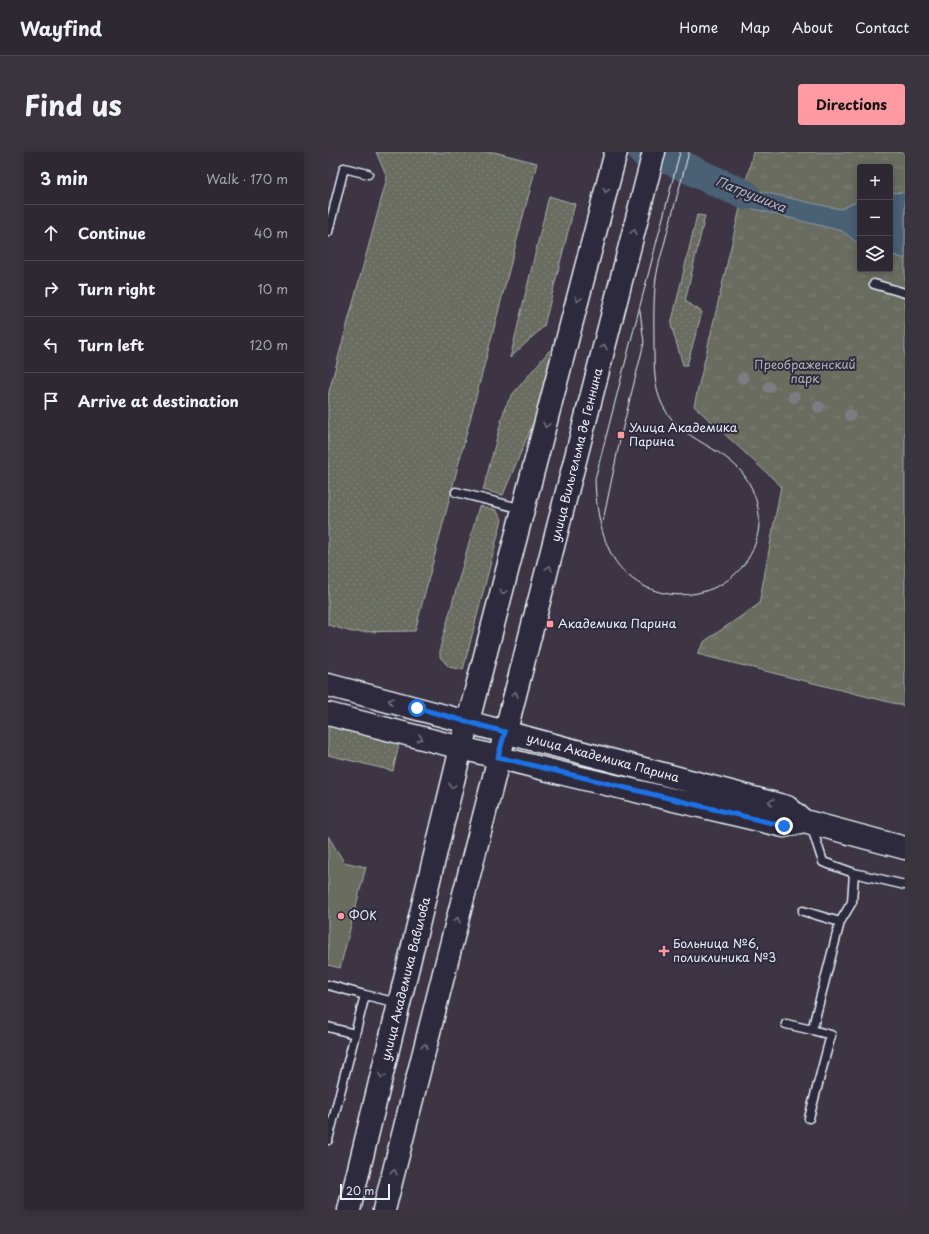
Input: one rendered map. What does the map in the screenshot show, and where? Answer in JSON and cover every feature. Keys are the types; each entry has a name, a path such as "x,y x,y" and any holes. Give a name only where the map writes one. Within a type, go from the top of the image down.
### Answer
{"street":[{"path":"461,748 616,152"},
{"name":"улица Вильгельма де Геннина","path":"498,757 654,152"},
{"name":"улица Академика Парина","path":"328,685 786,807 807,822 905,848"},
{"name":"улица Академика Парина","path":"328,714 461,748 784,826 807,822"},
{"name":"улица Академика Вавилова","path":"348,1210 400,1004 461,748"},
{"path":"384,1210 498,757"}],"lane":[{"path":"328,232 332,202 344,168 368,174"},
{"path":"874,284 905,293"},
{"path":"456,492 524,509"},
{"path":"807,822 823,862 854,873 905,885"},
{"path":"812,1030 840,922 852,902 854,873"},
{"path":"803,912 840,922"},
{"path":"328,985 400,1004"},
{"path":"328,1140 365,995"},
{"path":"786,1024 831,1035 809,1118"},
{"path":"328,1027 355,1034"}],"green space":[{"path":"376,152 494,152 537,163 415,631 352,632 328,625 328,395 387,178"},
{"name":"Преображенский парк","path":"753,152 905,152 905,706 697,654 705,641 759,604 781,486 694,406"},
{"path":"549,196 575,204 544,326 510,358"},
{"path":"697,215 705,216 685,301 702,312 687,365 683,365 671,325"},
{"path":"554,350 539,409 503,495 483,490 505,407 512,395 549,351"},
{"path":"479,506 496,510 502,519 463,670 449,667 440,657 440,648"},
{"path":"328,726 399,744 393,771 328,755"},
{"name":"ФОК","path":"328,836 344,862 366,867 340,968 328,965"}],"water":[{"path":"711,169 759,191 820,205 841,209 857,201 857,243 842,231 754,209 705,191"},
{"path":"905,192 905,259 893,255 893,193"}],"waterway":[{"name":"Патрушиха","path":"643,152 675,162 746,195"}],"tram line":[{"path":"680,152 595,479 598,513 604,536 608,547 619,566 637,582 659,592 681,595 703,592 724,583 741,568 753,549 759,525 756,500 747,480 737,467 725,457 684,431 673,420 663,406 656,385 654,363 654,295 656,278 689,152"},
{"path":"603,521 621,435 644,343 640,310"}],"place":[{"name":"Улица Академика Парина","path":"621,435"},
{"name":"Академика Парина","path":"550,624"},
{"name":"ФОК","path":"341,916"},
{"name":"Больница №6, поликлиника №3","path":"664,951"}],"route":[{"path":"417,708 505,732 498,757 784,826"}]}
